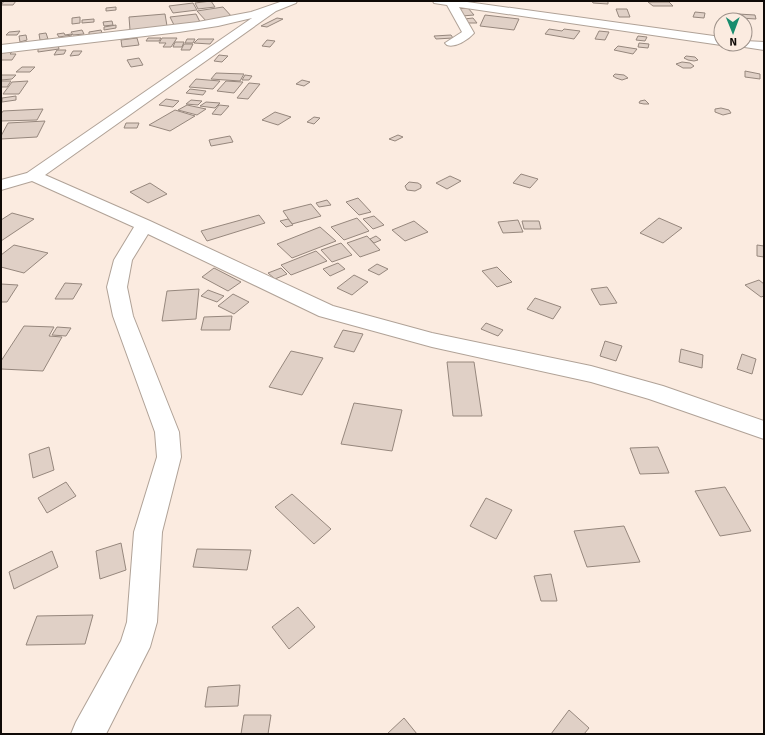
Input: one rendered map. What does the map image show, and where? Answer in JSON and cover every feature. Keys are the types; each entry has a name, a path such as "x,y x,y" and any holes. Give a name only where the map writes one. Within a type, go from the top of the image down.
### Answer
{"street":[{"path":"1,49 192,27 240,19 271,10 292,1"},
{"path":"438,1 713,40"},
{"path":"485,8 523,2"},
{"path":"450,43 468,33 451,3"},
{"path":"1,185 33,176 271,10"},
{"path":"753,45 764,46"},
{"path":"33,176 144,225 326,311 432,340 591,374 655,392 764,430"},
{"path":"88,734 135,647 142,622 148,532 168,457 167,432 123,316 117,287 123,260 144,225"}],"building":[{"path":"4,1 16,1 13,5 1,5"},
{"path":"211,1 215,7 198,9 195,3"},
{"path":"592,1 608,1 608,4 593,3"},
{"path":"648,2 669,2 673,6 653,6"},
{"path":"193,3 197,10 173,13 169,6"},
{"path":"116,7 116,10 106,11 106,8"},
{"path":"223,7 233,18 207,22 197,11"},
{"path":"468,8 474,15 462,16 456,9"},
{"path":"616,9 627,9 630,17 619,17"},
{"path":"695,12 705,13 704,18 693,17"},
{"path":"165,14 167,26 130,30 129,17"},
{"path":"196,14 200,22 174,25 170,17"},
{"path":"485,15 519,19 514,30 480,26"},
{"path":"80,17 80,23 72,24 72,18"},
{"path":"277,18 283,19 267,27 261,26"},
{"path":"473,18 477,23 468,23 464,19"},
{"path":"94,19 94,22 82,23 82,20"},
{"path":"112,21 113,25 104,26 103,22"},
{"path":"116,25 116,28 104,30 104,27"},
{"path":"549,29 580,31 574,39 545,34"},
{"path":"82,30 84,34 73,35 71,32"},
{"path":"101,30 102,33 89,35 89,32"},
{"path":"20,31 17,35 6,35 9,32"},
{"path":"599,31 609,32 605,40 595,39"},
{"path":"46,33 48,39 40,40 39,34"},
{"path":"64,33 65,35 72,35 59,37 57,34"},
{"path":"26,35 27,40 20,42 19,36"},
{"path":"451,35 453,38 436,39 434,36"},
{"path":"638,36 647,37 645,41 636,40"},
{"path":"137,38 139,45 122,47 121,40"},
{"path":"148,38 161,38 159,41 146,41"},
{"path":"162,38 177,38 171,47 163,47 166,43 159,43"},
{"path":"187,39 195,39 193,43 185,43"},
{"path":"198,39 214,39 210,44 194,43"},
{"path":"267,40 275,41 270,47 262,46"},
{"path":"175,42 184,42 182,47 173,47"},
{"path":"639,43 649,44 648,48 638,47"},
{"path":"184,44 193,44 190,50 181,50"},
{"path":"58,45 59,49 38,52 38,48"},
{"path":"618,46 637,49 633,54 614,50"},
{"path":"57,50 66,50 64,54 54,55"},
{"path":"73,51 82,51 79,55 70,56"},
{"path":"12,52 10,54 16,54 12,60 1,60 1,53"},
{"path":"219,55 228,56 222,62 214,61"},
{"path":"686,56 695,57 698,60 688,60 684,58"},
{"path":"139,58 143,65 131,67 127,60"},
{"path":"682,62 690,63 694,66 691,68 683,68 676,64"},
{"path":"22,67 35,67 30,72 16,72"},
{"path":"745,71 760,74 760,79 745,77"},
{"path":"216,73 244,74 240,81 211,79"},
{"path":"615,74 624,75 628,78 622,80 613,76"},
{"path":"1,75 16,75 12,79 1,80"},
{"path":"245,75 252,76 249,80 242,80"},
{"path":"196,79 220,81 213,89 189,87"},
{"path":"302,80 310,82 304,86 296,84"},
{"path":"1,81 11,81 7,87 1,87"},
{"path":"28,81 19,94 3,94 12,82"},
{"path":"226,81 243,82 234,93 217,91"},
{"path":"249,83 260,84 248,99 237,98"},
{"path":"190,89 206,91 203,95 186,93"},
{"path":"16,96 16,100 2,102 2,98"},
{"path":"166,99 179,101 173,107 159,105"},
{"path":"191,100 202,101 198,105 186,104"},
{"path":"645,100 649,104 639,103 640,101"},
{"path":"206,102 220,103 215,108 200,106"},
{"path":"187,105 206,109 197,115 178,110"},
{"path":"219,105 229,106 221,115 212,114"},
{"path":"721,108 729,110 731,113 723,115 715,112 715,109"},
{"path":"43,109 37,120 1,121 1,114 3,111"},
{"path":"175,110 195,116 170,131 149,125"},
{"path":"275,112 291,117 278,125 262,120"},
{"path":"314,117 320,118 314,124 307,122"},
{"path":"45,121 37,137 1,139 1,136 8,123"},
{"path":"126,123 139,123 137,128 124,128"},
{"path":"398,135 403,137 395,141 389,139"},
{"path":"230,136 233,142 211,146 209,140"},
{"path":"521,174 538,179 530,188 513,183"},
{"path":"450,176 461,181 447,189 436,183"},
{"path":"409,182 418,183 421,185 421,188 415,191 407,190 405,186"},
{"path":"150,183 167,194 148,203 130,192"},
{"path":"358,198 371,212 359,215 346,202"},
{"path":"327,200 331,205 319,207 316,203"},
{"path":"311,204 321,216 292,224 283,211"},
{"path":"12,213 34,219 1,241 1,220"},
{"path":"259,215 265,223 207,241 201,231"},
{"path":"374,216 384,225 373,229 363,219"},
{"path":"357,218 369,231 344,240 331,227"},
{"path":"659,218 682,228 663,243 640,233"},
{"path":"288,219 293,225 286,227 280,221"},
{"path":"518,220 523,232 503,233 498,222"},
{"path":"414,221 428,232 405,241 392,230"},
{"path":"522,221 539,221 541,229 524,229"},
{"path":"320,227 336,241 292,258 277,244"},
{"path":"367,236 380,250 360,257 347,243"},
{"path":"376,236 381,240 374,243 370,239"},
{"path":"341,243 352,255 332,262 321,250"},
{"path":"14,245 48,253 24,273 1,267 1,255"},
{"path":"757,245 764,246 764,257 757,256"},
{"path":"316,251 327,261 291,275 281,265"},
{"path":"338,263 345,269 330,276 323,269"},
{"path":"377,264 388,269 379,275 368,270"},
{"path":"497,267 512,282 497,287 482,271"},
{"path":"214,268 241,282 228,291 202,277"},
{"path":"281,268 287,274 275,279 268,273"},
{"path":"354,275 368,282 352,295 337,288"},
{"path":"759,280 764,284 764,296 761,297 745,285"},
{"path":"65,283 82,284 73,299 55,299"},
{"path":"1,284 18,285 7,302 1,302"},
{"path":"607,287 617,303 600,305 591,289"},
{"path":"199,289 196,319 162,321 167,291"},
{"path":"208,290 224,296 217,302 201,296"},
{"path":"233,294 249,302 234,314 218,306"},
{"path":"535,298 561,307 553,319 527,309"},
{"path":"232,316 230,330 201,330 204,317"},
{"path":"486,323 503,330 498,336 481,329"},
{"path":"24,326 54,327 49,336 62,337 43,371 1,369 1,361"},
{"path":"57,327 71,328 66,336 52,335"},
{"path":"343,330 363,334 354,352 334,347"},
{"path":"605,341 622,346 616,361 600,356"},
{"path":"681,349 703,355 702,368 679,362"},
{"path":"291,351 323,358 302,395 269,387"},
{"path":"742,354 756,359 752,374 737,369"},
{"path":"447,362 474,362 482,416 453,416"},
{"path":"354,403 402,410 392,451 341,444"},
{"path":"49,447 54,470 33,478 29,454"},
{"path":"658,447 669,473 640,474 630,448"},
{"path":"66,482 76,496 47,513 38,498"},
{"path":"725,487 751,531 720,536 695,491"},
{"path":"292,494 331,529 314,544 275,507"},
{"path":"486,498 512,510 496,539 470,526"},
{"path":"624,526 640,562 587,567 574,531"},
{"path":"121,543 126,570 100,579 96,551"},
{"path":"197,549 251,550 247,570 193,567"},
{"path":"52,551 58,567 14,589 9,572"},
{"path":"551,574 557,601 541,601 534,576"},
{"path":"298,607 315,627 289,649 272,627"},
{"path":"93,615 85,644 26,645 37,616"},
{"path":"240,685 238,706 205,707 208,687"},
{"path":"569,710 589,728 584,734 551,734"},
{"path":"244,715 271,715 268,734 241,734"},
{"path":"404,718 417,734 387,734"}]}
